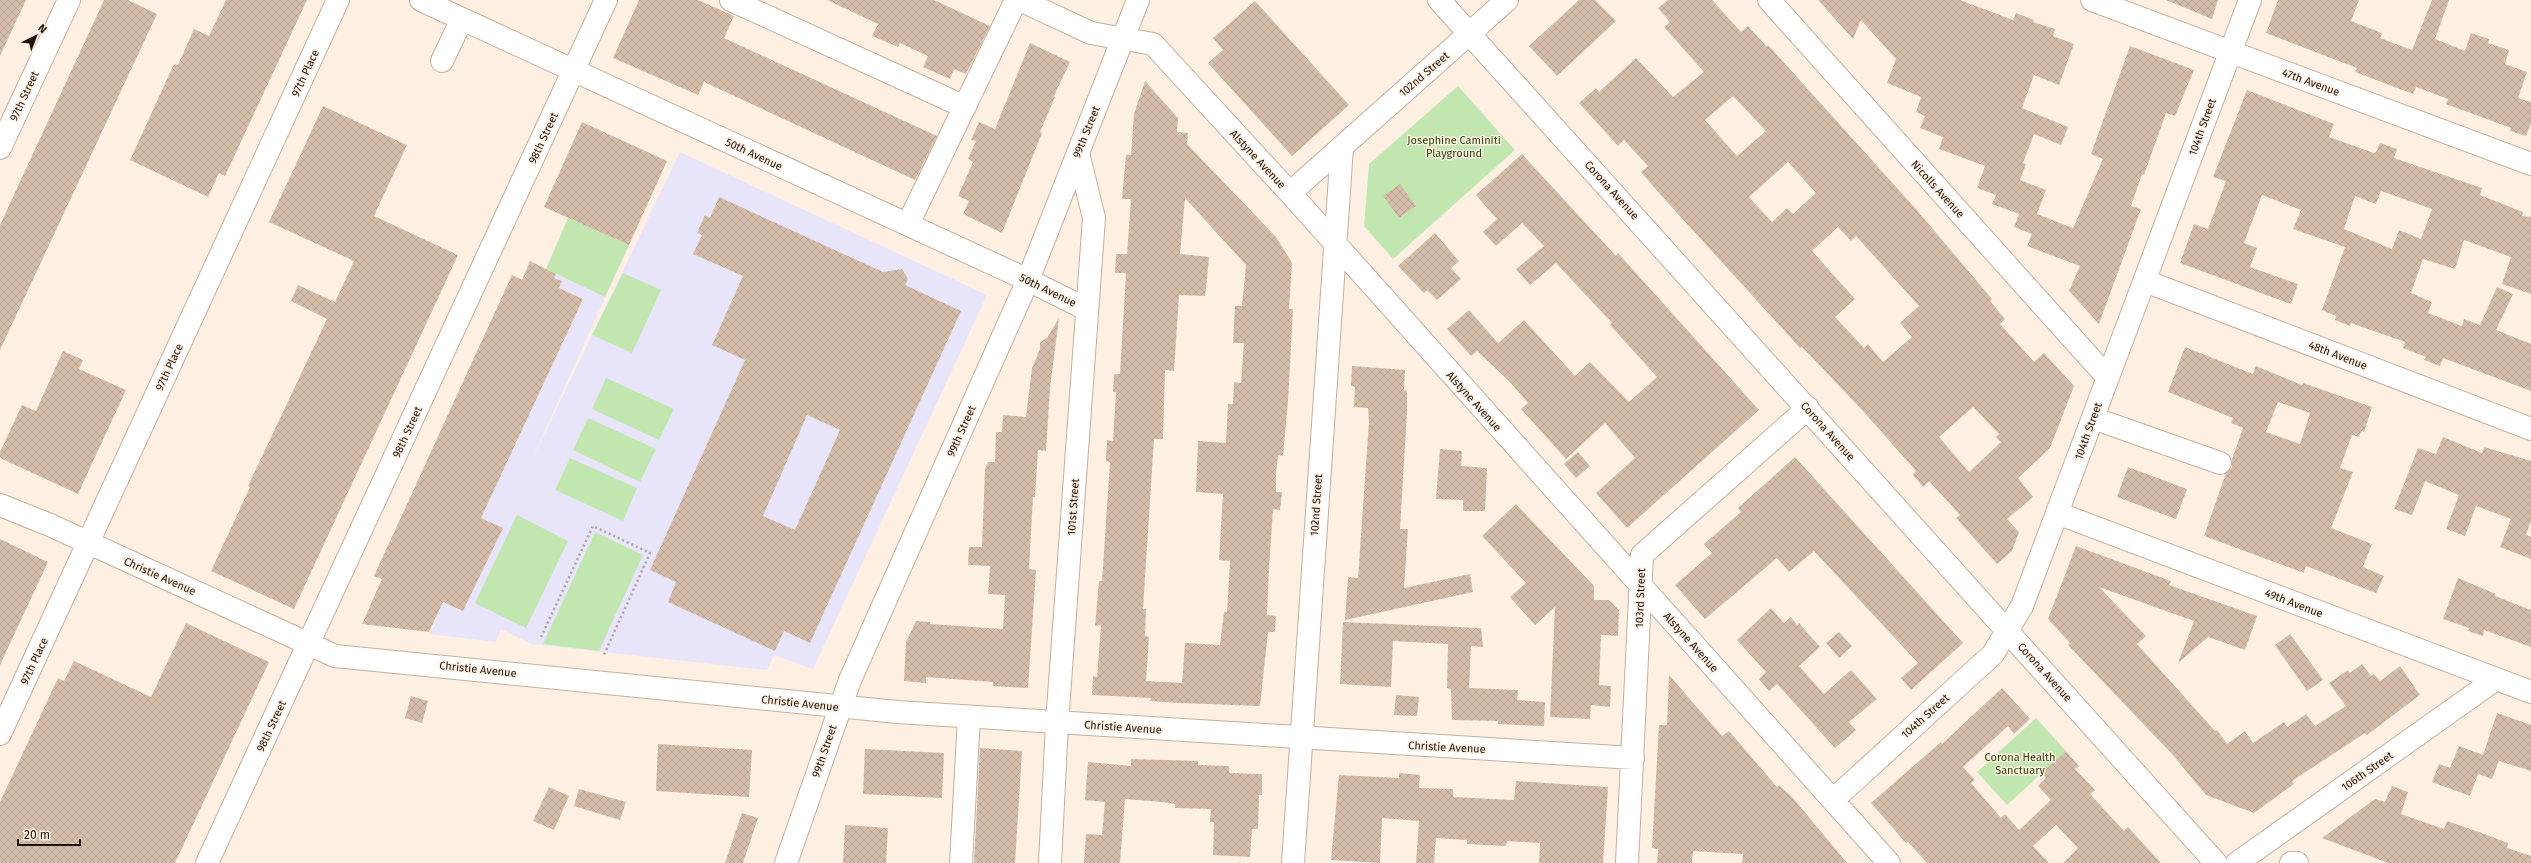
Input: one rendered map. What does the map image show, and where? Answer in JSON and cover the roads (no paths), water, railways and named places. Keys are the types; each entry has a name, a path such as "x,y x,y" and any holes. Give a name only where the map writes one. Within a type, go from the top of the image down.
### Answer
{"street":[{"name":"97th Street","path":"0,148 69,0"},
{"name":"97th Place","path":"0,734 338,0"},
{"name":"50th Avenue","path":"421,0 908,224 1086,309"},
{"name":"98th Street","path":"208,863 606,0"},
{"path":"731,0 965,107"},
{"path":"908,224 1016,0"},
{"name":"Alstyne Avenue","path":"1020,0 1091,33 1153,44 1290,193 1641,588 1889,863"},
{"name":"99th Street","path":"786,863 839,707 1028,280 1124,39 1138,0"},
{"name":"Corona Avenue","path":"1439,0 1808,408 2216,863"},
{"name":"102nd Street","path":"1290,193 1507,0"},
{"name":"Nicolls Avenue","path":"1769,0 2108,378"},
{"name":"47th Avenue","path":"2092,0 2531,164"},
{"name":"104th Street","path":"1833,800 1993,654 2022,606 2250,0"},
{"path":"442,61 462,19"},
{"name":"102nd Street","path":"1293,863 1333,243 1342,147"},
{"name":"101st Street","path":"1050,863 1057,723 1086,309 1094,218 1078,153"},
{"name":"48th Avenue","path":"2145,281 2531,429"},
{"name":"103rd Street","path":"1627,863 1634,758 1642,555 1808,408"},
{"path":"2093,418 2220,463"},
{"name":"Christie Avenue","path":"0,505 88,543 335,656 653,686 839,707 1057,723 1634,758"},
{"name":"49th Avenue","path":"2057,513 2531,692"},
{"name":"106th Street","path":"2237,863 2496,679"},
{"path":"961,863 969,717"},
{"path":"2291,863 2297,863"}],"park label":[{"name":"Josephine Caminiti Playground","path":"1454,146"},
{"name":"Corona Health Sanctuary","path":"2020,763"}]}
